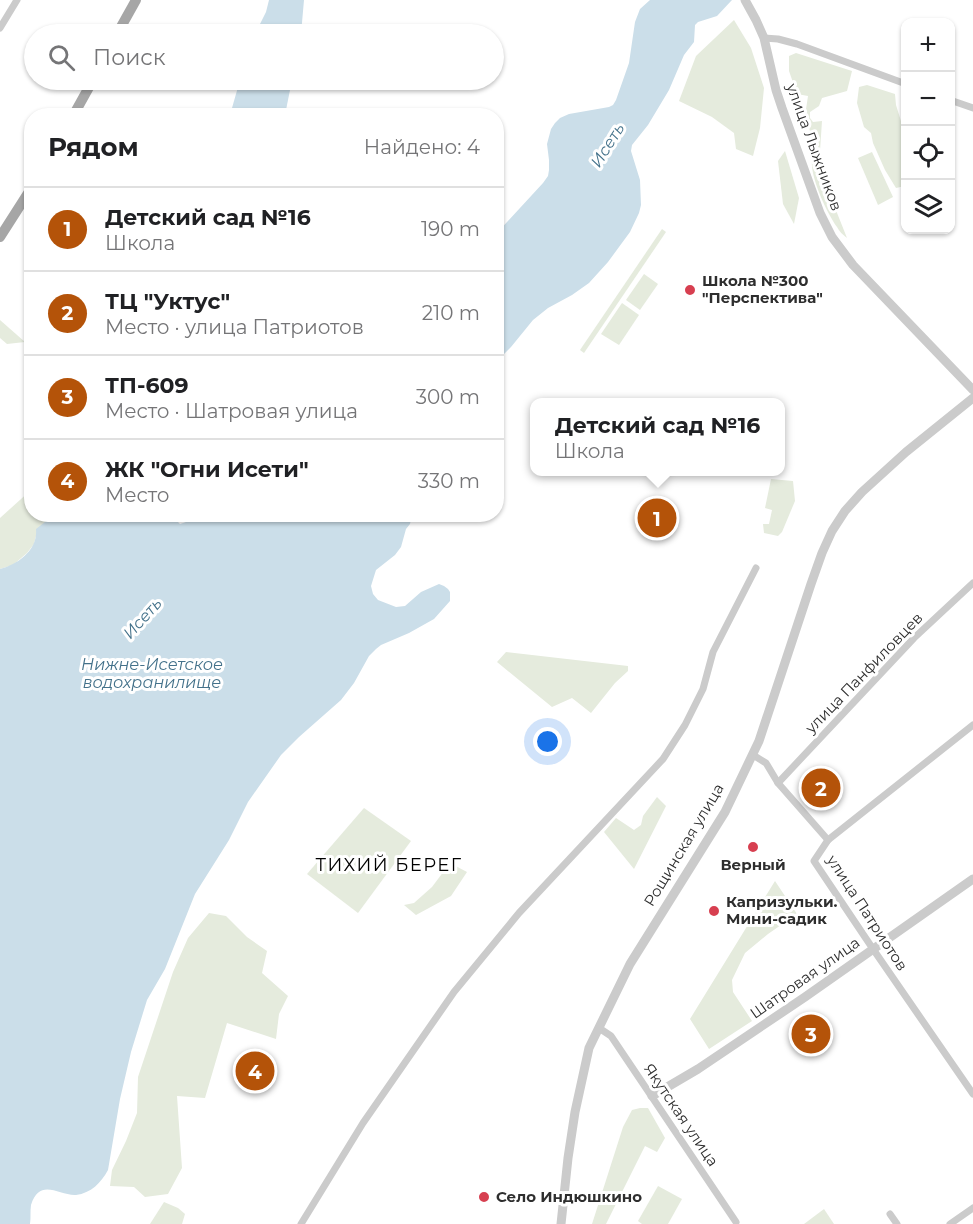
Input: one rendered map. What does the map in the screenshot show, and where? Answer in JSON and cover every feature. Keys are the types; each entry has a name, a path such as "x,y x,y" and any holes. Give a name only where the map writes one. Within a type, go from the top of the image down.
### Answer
{"main road":[{"path":"123,24 136,0"},
{"path":"77,108 87,90"},
{"path":"0,237 24,200"}],"street":[{"path":"0,27 17,0"},
{"name":"улица Лыжников","path":"745,0 764,38 782,108 820,213 832,237 853,265 973,390"},
{"path":"764,38 797,44 901,82"},
{"path":"955,101 973,108"},
{"name":"Рощинская улица","path":"561,1224 575,1112 589,1047 630,964 725,812 753,755 814,574 832,531 845,511 862,492 906,452 973,398"},
{"path":"301,1224 363,1123 454,992 519,913 663,759 690,716 703,689 713,652 756,568"},
{"name":"улица Панфиловцев","path":"778,783 914,638 973,583"},
{"path":"828,840 973,725"},
{"name":"улица Патриотов","path":"753,755 766,764 778,783 828,840 814,861 973,1094"},
{"name":"Шатровая улица","path":"652,1096 707,1063 805,997 973,879"},
{"name":"Якутская улица","path":"599,1028 611,1036 736,1222"},
{"path":"950,1224 973,1208"},
{"path":"890,1214 897,1224"}],"shaded area":[{"path":"734,20 751,48 764,88 760,128 753,156 736,149 734,133 712,117 679,101 696,56"},
{"path":"796,53 852,71 847,91 822,98 819,106 810,112 813,122 822,121 820,151 805,116 808,96 797,94 789,71 789,56"},
{"path":"867,85 895,94 901,121 901,187 896,188 885,170 871,133 864,127 857,103 859,87"},
{"path":"785,151 799,198 794,224 783,204 778,161"},
{"path":"872,152 893,197 878,205 858,158"},
{"path":"812,160 816,162 820,170 847,238 841,233 824,204 816,185"},
{"path":"662,229 666,232 584,353 580,350"},
{"path":"644,274 658,284 640,310 626,300"},
{"path":"622,303 639,315 619,345 601,334"},
{"path":"0,320 24,342 7,344 0,338"},
{"path":"771,479 793,481 795,501 782,532 778,536 764,533 763,524 769,524 772,510 765,508"},
{"path":"24,496 24,522 48,522 36,536 34,544 27,553 13,565 0,569 0,518"},
{"path":"506,652 628,666 628,671 615,683 591,713 572,698 552,707 497,662"},
{"path":"657,797 666,806 634,869 604,832 616,818 634,830 641,825 643,816"},
{"path":"364,808 411,841 358,913 307,874"},
{"path":"450,863 467,872 451,896 416,915 404,905 414,903 432,887"},
{"path":"775,881 797,914 745,953 732,980 733,992 752,1021 709,1049 690,1019"},
{"path":"209,913 226,916 247,937 267,951 262,973 288,996 279,1014 276,1039 227,1023 205,1098 177,1096 182,1168 168,1194 145,1197 134,1187 110,1186 112,1170 137,1113 138,1077 173,972 188,938"},
{"path":"648,1108 665,1138 657,1152 645,1146 606,1224 592,1224 623,1127 632,1110"},
{"path":"658,1186 682,1199 668,1224 642,1224 638,1221"},
{"path":"164,1202 185,1214 182,1224 150,1224"},
{"path":"824,1209 834,1224 804,1224"}],"water":[{"path":"269,0 304,0 302,24 260,24"},
{"name":"Исеть","path":"650,0 732,0 717,16 695,25 694,42 684,55 669,90 648,125 632,145 631,151 640,180 641,205 630,232 589,283 533,320 504,354 504,225 548,176 547,144 555,123 569,114 613,105 629,63 635,22 640,9"},
{"path":"237,90 290,90 286,108 232,108"},
{"name":"Нижне-Исетское водохранилище","path":"45,522 178,522 180,524 186,522 410,522 401,547 395,555 376,570 371,586 373,594 378,600 396,607 405,606 421,592 439,584 450,592 450,601 434,619 376,649 369,656 354,683 341,700 281,755 248,802 229,840 195,894 165,969 147,1000 120,1099 108,1170 102,1179 91,1190 81,1194 70,1195 50,1190 39,1192 31,1205 30,1224 0,1224 0,569 14,564 26,555 34,543 36,529"}],"place":[{"name":"Школа №300 \"Перспектива\"","path":"690,290"},
{"name":"Детский сад №16","path":"657,518"},
{"name":"ТЦ \"Уктус\"","path":"821,788"},
{"name":"Верный","path":"753,847"},
{"name":"Капризульки. Мини-садик","path":"714,911"},
{"name":"ТП-609","path":"811,1034"},
{"name":"ЖК \"Огни Исети\"","path":"255,1071"},
{"name":"Село Индюшкино","path":"484,1197"}],"district":[{"name":"ТИХИЙ БЕРЕГ","path":"389,865"}]}
